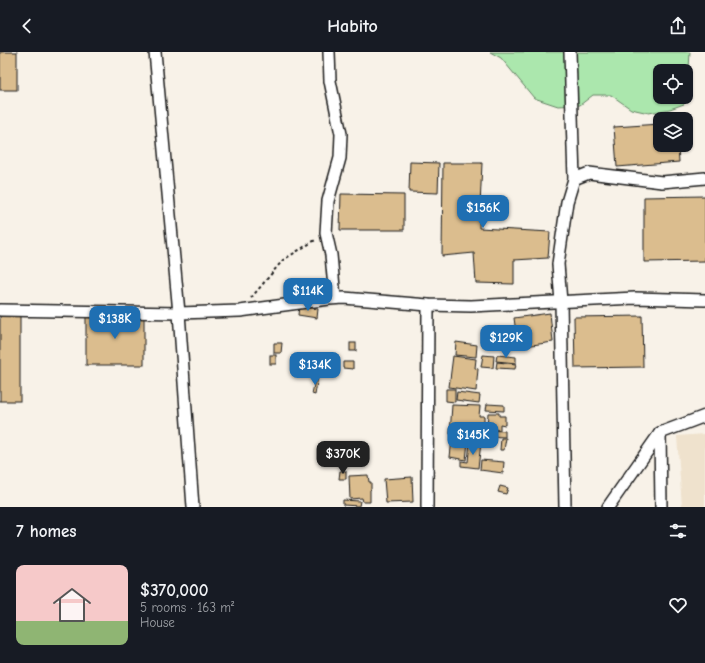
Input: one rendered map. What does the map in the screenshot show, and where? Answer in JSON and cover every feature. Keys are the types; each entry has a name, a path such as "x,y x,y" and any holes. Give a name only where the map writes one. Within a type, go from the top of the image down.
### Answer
{"street":[{"path":"155,52 179,313 193,507"},
{"path":"329,52 330,81 341,134 341,148 328,201 326,233 331,255 335,298"},
{"path":"565,507 561,302 558,264 567,202 574,179 570,52"},
{"path":"574,179 589,173 662,182 705,178"},
{"path":"0,310 179,313 240,311 335,298 428,305 471,306 636,298 705,300"},
{"path":"427,507 428,305"},
{"path":"608,507 660,433 705,416"},
{"path":"660,433 661,507"}],"path":[{"path":"240,311 283,260 326,233"}],"shaded area":[{"path":"705,434 705,507 682,507 677,436"}],"green space":[{"path":"490,52 690,52 689,64 653,64 653,104 684,104 670,109 649,113 631,109 611,95 593,95 580,105 558,106 534,98 501,58"}],"building":[{"path":"0,52 17,52 17,90 0,90"},
{"path":"653,124 653,152 678,152 679,162 617,167 614,127"},
{"path":"410,162 439,163 438,193 409,192"},
{"path":"443,163 482,163 479,228 550,232 548,258 514,260 514,284 476,283 474,253 442,256"},
{"path":"341,194 404,195 404,230 340,230"},
{"path":"705,196 705,261 644,262 644,197"},
{"path":"299,306 318,309 317,318 298,315"},
{"path":"550,313 553,342 518,347 514,318"},
{"path":"0,314 20,314 20,401 0,401"},
{"path":"86,314 144,314 144,365 86,365"},
{"path":"642,316 643,367 575,368 574,317"},
{"path":"456,342 477,345 476,357 455,355"},
{"path":"274,343 282,343 281,353 274,353"},
{"path":"350,343 356,343 356,351 350,351"},
{"path":"270,355 276,355 276,364 270,364"},
{"path":"483,355 494,356 493,368 481,367"},
{"path":"497,355 516,357 516,363 496,361"},
{"path":"453,356 476,359 475,368 478,369 476,391 449,387"},
{"path":"343,362 353,362 353,369 343,368"},
{"path":"497,362 516,364 515,369 496,368"},
{"path":"316,375 318,376 315,395 312,394"},
{"path":"446,389 455,389 455,402 446,401"},
{"path":"457,392 480,395 479,403 456,400"},
{"path":"487,404 504,405 504,411 486,410"},
{"path":"452,405 480,406 479,416 484,416 484,425 481,425 480,435 450,434"},
{"path":"488,413 499,413 499,416 505,416 505,425 500,424 500,430 487,429"},
{"path":"483,430 505,431 505,437 483,436"},
{"path":"501,438 506,438 504,450 500,450"},
{"path":"452,439 468,441 466,460 450,457"},
{"path":"470,442 481,443 478,468 461,466 461,461 468,462"},
{"path":"481,460 504,462 503,473 480,470"},
{"path":"340,471 346,471 346,479 339,479"},
{"path":"368,475 369,482 371,482 370,502 363,502 362,498 350,499 349,476"},
{"path":"412,477 413,502 386,503 384,479"},
{"path":"500,486 508,488 506,494 498,492"},
{"path":"343,500 360,501 359,506 343,505"}]}
